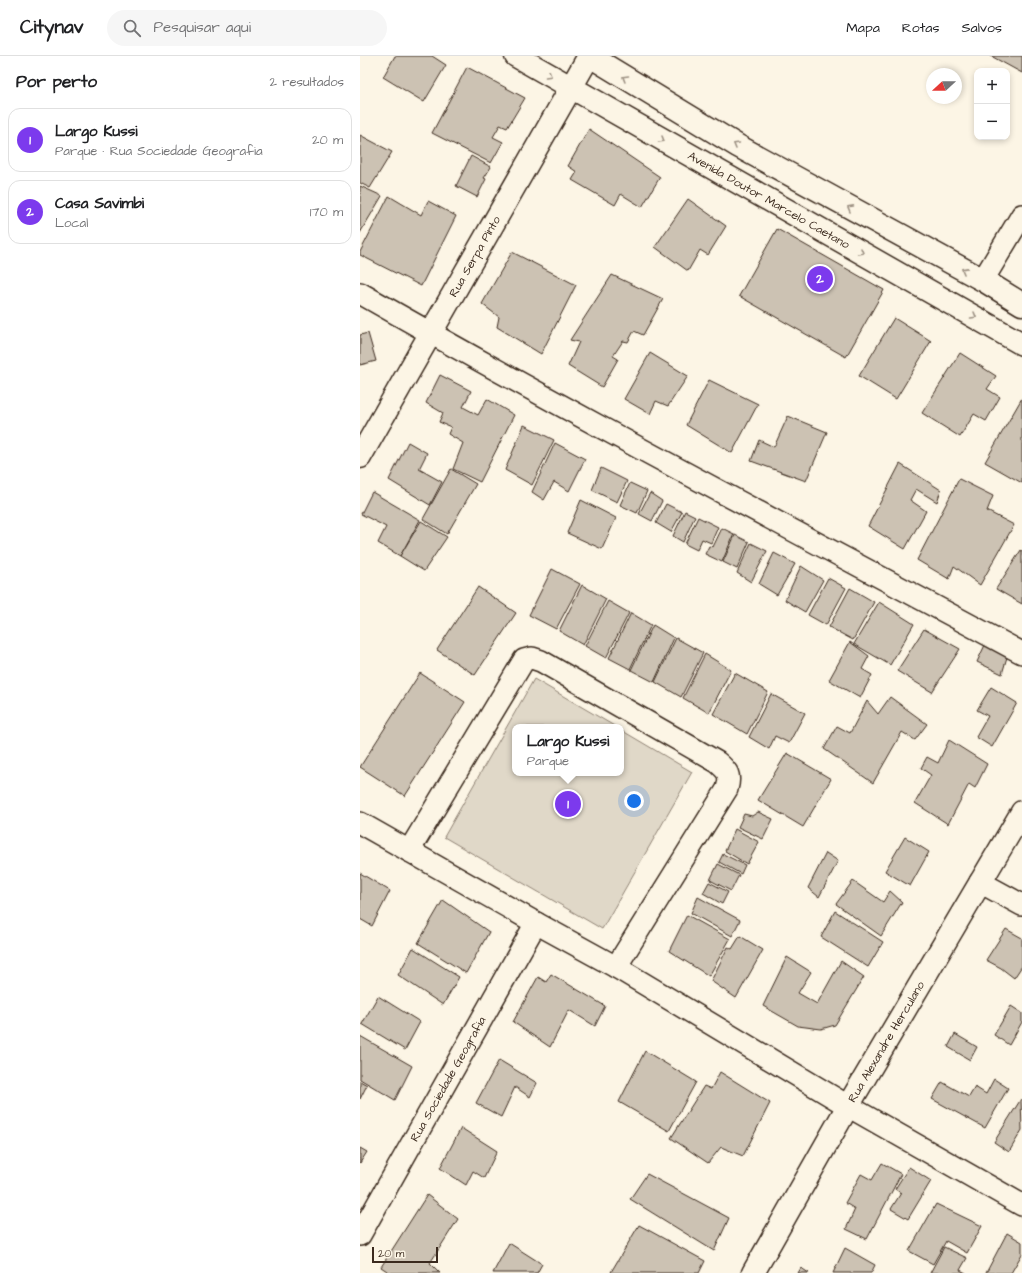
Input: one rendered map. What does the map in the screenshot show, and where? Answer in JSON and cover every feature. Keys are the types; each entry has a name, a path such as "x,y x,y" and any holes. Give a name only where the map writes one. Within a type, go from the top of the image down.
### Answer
{"street":[{"name":"Avenida Doutor Marcelo Caetano","path":"516,56 1022,344"},
{"name":"Rua Serpa Pinto","path":"360,457 590,56"},
{"path":"590,56 738,146 983,280 1022,304"},
{"path":"983,280 1022,215"},
{"path":"360,293 430,333 733,498 1022,653"},
{"path":"408,851 524,660 532,658 541,661 717,762 726,770 730,781 727,789 616,967"},
{"name":"Rua Alexandre Herculano","path":"753,1273 848,1106 1022,812"},
{"path":"360,823 616,967 848,1106 1022,1205"},
{"path":"980,882 1022,905"},
{"name":"Rua Sociedade Geografia","path":"360,1235 536,923"}],"shaded area":[{"path":"534,679 611,724 512,724 512,776 624,776 624,732 692,772 602,929 444,837"}],"building":[{"path":"395,56 432,56 446,65 424,102 383,77"},
{"path":"991,56 1022,56 1022,73"},
{"path":"467,67 525,98 507,128 500,125 493,137 503,142 491,163 432,133"},
{"path":"589,129 660,177 642,207 621,194 615,205 572,180 577,172 568,166"},
{"path":"360,135 392,152 370,188 360,183"},
{"path":"471,156 491,167 484,178 486,179 477,197 456,186"},
{"path":"360,186 382,196 360,233"},
{"path":"389,196 421,215 428,201 456,216 421,286 360,255 360,252"},
{"path":"688,199 726,226 708,255 700,250 688,271 655,247"},
{"path":"777,229 884,290 846,357 739,296"},
{"path":"512,252 576,285 541,354 497,327 499,317 482,304"},
{"path":"612,275 663,299 643,335 634,331 628,342 623,341 613,356 618,359 602,387 568,366 579,342 570,340"},
{"path":"894,318 931,341 896,399 859,376"},
{"path":"368,333 376,361 360,365 360,335"},
{"path":"650,353 688,376 668,406 656,401 650,414 624,399"},
{"path":"960,353 996,376 987,389 1000,397 986,421 974,414 960,437 922,413"},
{"path":"440,375 471,391 463,407 478,415 487,399 514,415 480,482 453,469 463,443 448,434 451,427 439,422 443,413 426,403"},
{"path":"709,380 758,404 732,453 686,425"},
{"path":"1022,398 1022,483 985,462"},
{"path":"788,416 827,432 806,481 751,461 759,440 774,447"},
{"path":"524,425 554,440 532,485 505,470"},
{"path":"408,442 427,453 419,469 442,482 430,505 389,480"},
{"path":"555,443 585,459 569,491 554,482 544,500 532,492"},
{"path":"900,464 941,490 937,502 916,489 910,500 926,511 905,549 868,526"},
{"path":"601,468 627,481 617,502 592,490"},
{"path":"451,469 476,484 447,534 423,519"},
{"path":"959,479 993,496 987,511 1014,525 980,585 954,566 949,579 917,560"},
{"path":"630,483 647,491 637,513 620,505"},
{"path":"372,492 420,520 400,556 378,543 386,527 361,514"},
{"path":"650,493 662,501 652,521 639,514"},
{"path":"581,500 616,518 602,549 567,533"},
{"path":"666,504 682,512 671,532 656,523"},
{"path":"685,511 695,516 683,542 673,536"},
{"path":"698,517 718,527 711,543 702,539 697,550 685,544"},
{"path":"421,521 447,537 424,571 400,556"},
{"path":"722,528 734,534 722,562 705,554 709,546 713,547"},
{"path":"735,535 749,542 737,569 723,562"},
{"path":"751,543 767,551 751,582 737,573"},
{"path":"1021,550 1022,551 1022,604 996,589"},
{"path":"774,553 795,564 777,595 759,584"},
{"path":"801,566 823,580 805,612 785,600"},
{"path":"552,569 580,584 556,629 529,615"},
{"path":"828,578 846,588 826,625 808,615"},
{"path":"582,585 606,599 583,645 559,631"},
{"path":"478,587 516,613 475,675 437,650"},
{"path":"850,588 874,602 853,640 829,627"},
{"path":"608,601 629,613 606,658 585,646"},
{"path":"879,602 914,624 890,665 854,644"},
{"path":"631,613 651,625 630,669 609,658"},
{"path":"653,625 674,638 654,682 631,670"},
{"path":"924,629 960,649 932,692 897,671"},
{"path":"676,638 703,653 681,697 655,682"},
{"path":"850,642 869,656 862,669 872,675 860,698 829,680"},
{"path":"985,645 1007,657 1002,674 977,662"},
{"path":"705,654 731,670 709,713 683,698"},
{"path":"420,673 465,702 405,796 360,767"},
{"path":"735,673 768,692 747,734 713,714"},
{"path":"991,687 1017,703 992,747 976,737 988,716 977,710"},
{"path":"771,694 805,713 789,743 775,736 769,749 749,737"},
{"path":"890,697 927,724 915,740 902,732 873,783 824,749 837,726 850,733 867,701 878,714"},
{"path":"949,740 987,764 975,788 969,784 948,824 915,803 931,775 921,768 927,757 938,763"},
{"path":"787,753 831,779 803,827 758,800"},
{"path":"758,812 773,819 763,839 738,827 744,814 752,816"},
{"path":"735,829 759,842 747,864 725,851"},
{"path":"905,837 929,852 910,886 885,871"},
{"path":"826,853 838,861 819,897 808,888"},
{"path":"723,854 745,865 741,874 719,862"},
{"path":"718,864 739,875 731,891 710,880"},
{"path":"360,873 390,891 372,926 360,919"},
{"path":"853,881 883,902 890,891 902,902 881,936 836,904"},
{"path":"709,882 728,892 722,904 703,893"},
{"path":"698,897 740,920 732,936 691,913"},
{"path":"443,900 489,932 466,973 418,943"},
{"path":"835,911 883,942 868,967 821,937"},
{"path":"687,915 730,939 709,976 669,951"},
{"path":"1006,929 1022,938 1022,966 1014,978 1001,968 986,960"},
{"path":"740,936 763,950 736,998 711,981 728,947 732,949"},
{"path":"413,948 459,977 443,1005 398,975"},
{"path":"787,957 811,972 798,993 817,1004 841,961 864,977 835,1025 821,1029 798,1026 763,1006"},
{"path":"551,974 605,1006 595,1026 569,1010 550,1047 513,1022 538,977 546,982"},
{"path":"378,996 420,1022 405,1050 362,1024"},
{"path":"1011,1006 1022,1013 1022,1022 1009,1045 994,1035"},
{"path":"955,1034 977,1047 970,1060 948,1047"},
{"path":"360,1036 412,1066 395,1100 360,1079"},
{"path":"645,1051 696,1082 669,1131 619,1102"},
{"path":"499,1060 537,1083 530,1097 515,1087 501,1117 476,1103"},
{"path":"720,1072 770,1103 743,1156 721,1147 708,1163 671,1138 704,1086 711,1089"},
{"path":"994,1079 1008,1088 985,1128 932,1099 942,1082 969,1097 975,1087 986,1094"},
{"path":"360,1081 367,1085 360,1099"},
{"path":"1021,1099 1022,1130 1009,1152 994,1142"},
{"path":"461,1128 497,1151 484,1178 473,1171 466,1185 440,1168"},
{"path":"360,1148 367,1152 360,1163"},
{"path":"882,1163 901,1174 867,1239 846,1229 855,1209 845,1203 861,1174 872,1180"},
{"path":"909,1167 931,1181 908,1219 891,1209 901,1193 895,1189"},
{"path":"647,1174 729,1218 714,1251 630,1199"},
{"path":"427,1195 458,1219 430,1263 440,1273 390,1273 381,1267"},
{"path":"936,1204 982,1226 967,1253 946,1241 933,1264 909,1251"},
{"path":"639,1225 705,1261 699,1273 612,1273 611,1272"},
{"path":"1007,1233 1022,1242 1022,1254 1011,1273 986,1273"},
{"path":"509,1243 542,1264 537,1273 493,1273"},
{"path":"944,1247 967,1258 960,1270 966,1273 930,1273"},
{"path":"845,1248 875,1265 871,1273 833,1273"},
{"path":"801,1268 809,1273 798,1273"}],"place":[{"name":"Casa Savimbi","path":"820,279"},
{"name":"Largo Kussi","path":"568,804"}]}
